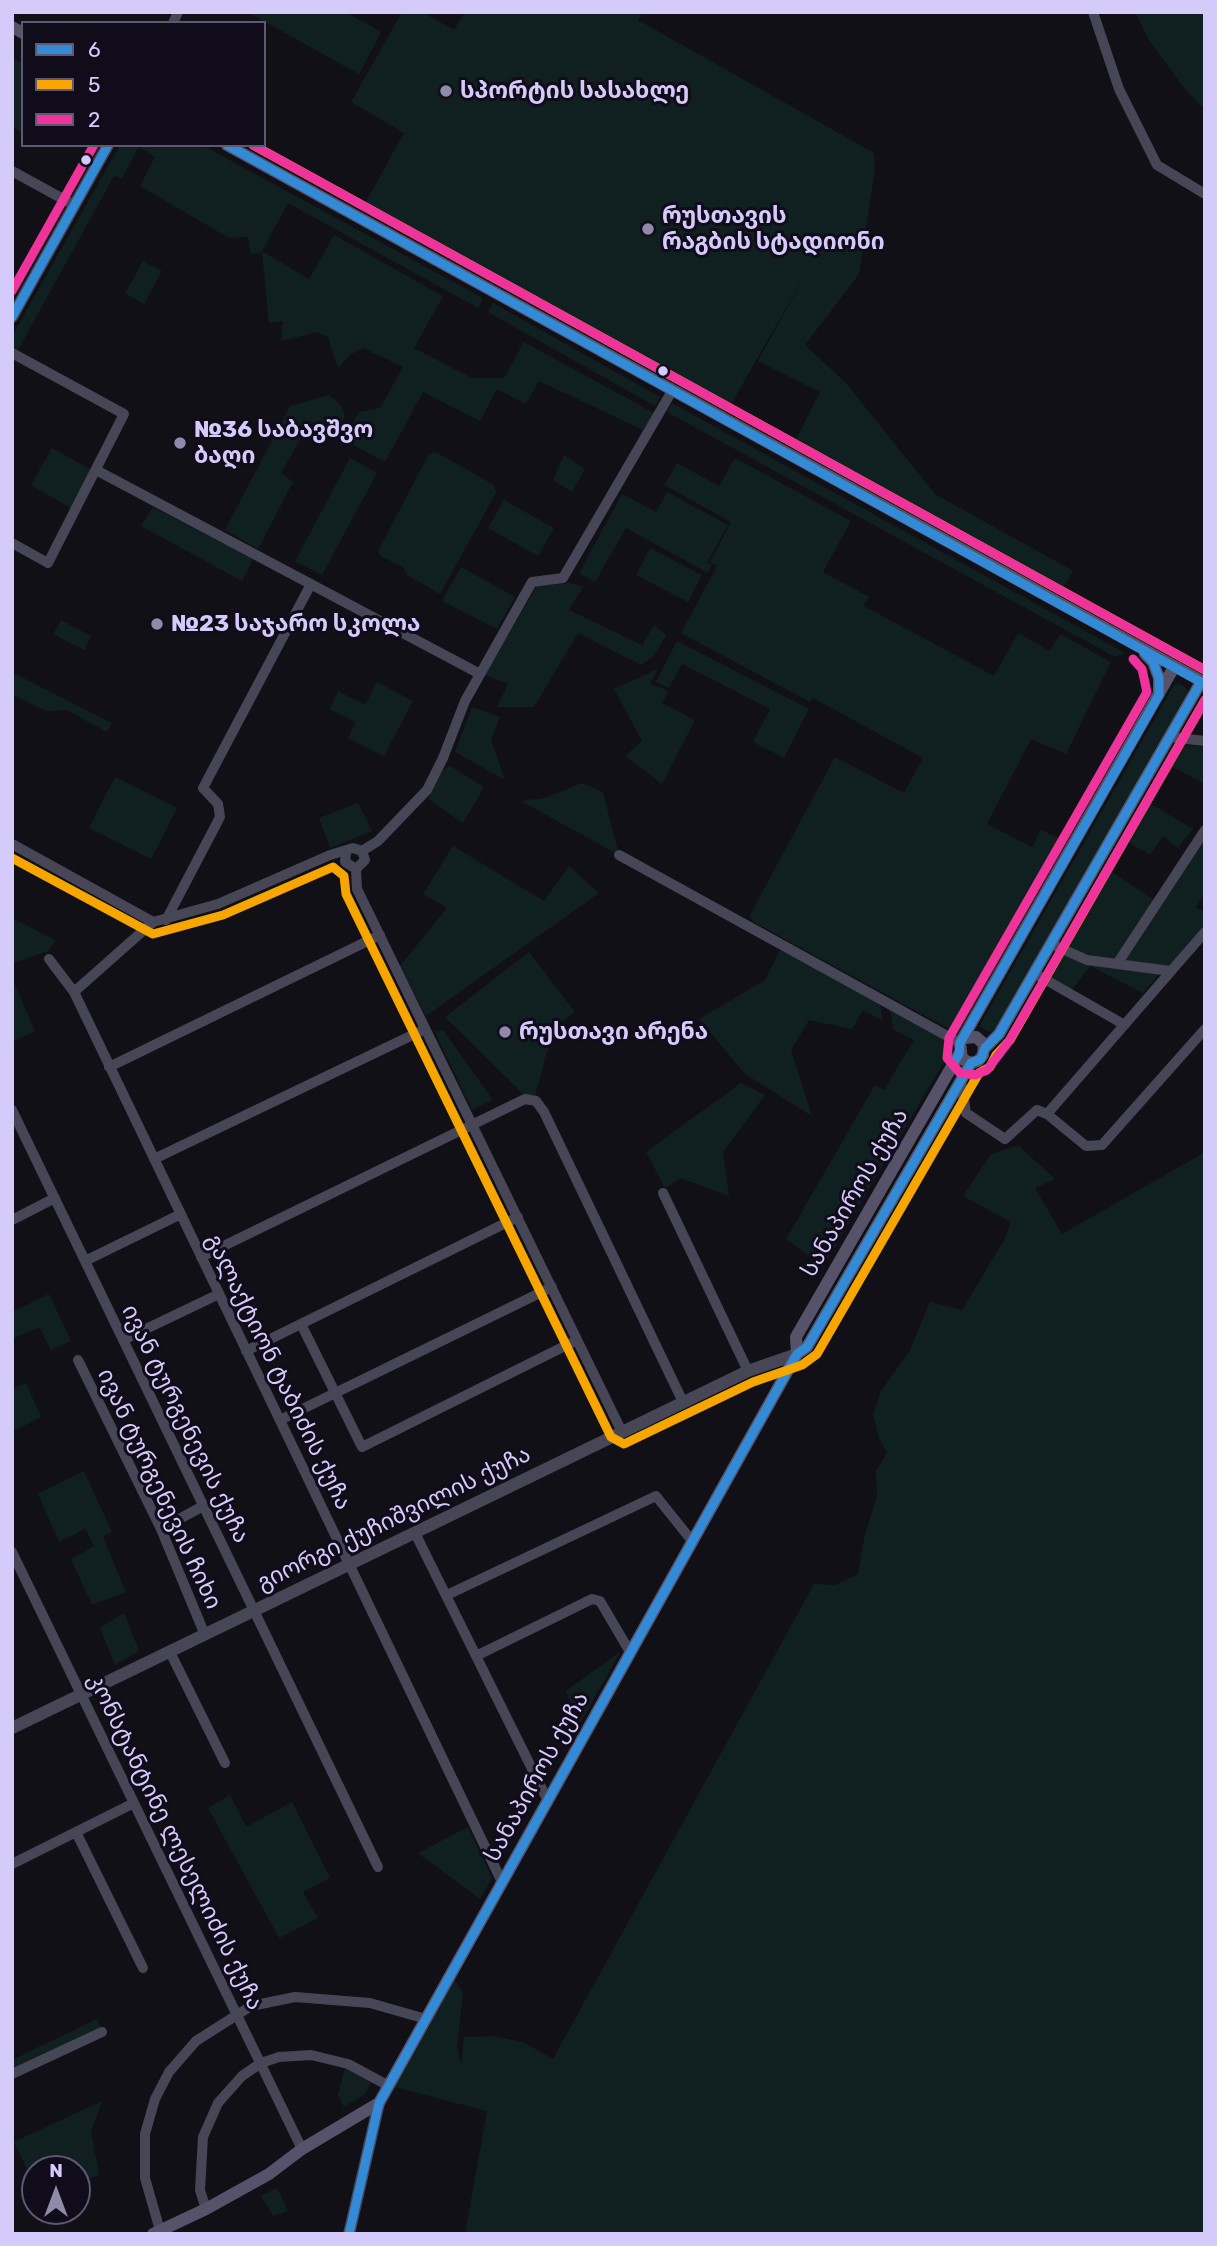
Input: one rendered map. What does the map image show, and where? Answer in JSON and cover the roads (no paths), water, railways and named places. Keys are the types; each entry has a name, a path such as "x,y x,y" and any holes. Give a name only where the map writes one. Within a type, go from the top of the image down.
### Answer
{"main road":[{"path":"231,147 1203,683 1169,737 999,1034 985,1048 979,1039 961,1045 971,1063"},
{"path":"1142,650 1153,662 1159,678 1159,695"},
{"name":"სანაპიროს ქუჩა","path":"797,1354 796,1337 1174,667"},
{"name":"სანაპიროს ქუჩა","path":"379,2103 797,1354 807,1347 971,1063 981,1059 985,1048"},
{"path":"158,2233 269,2174 302,2149 379,2103"}],"street":[{"path":"1093,12 1119,89 1157,165 1205,194"},
{"path":"12,317 107,147"},
{"path":"12,172 75,205"},
{"path":"12,353 124,414 48,563 12,543"},
{"path":"362,851 377,841 427,790 443,758 465,701 532,582 563,578 672,391"},
{"path":"96,470 480,674"},
{"path":"166,920 220,817 218,804 203,788 311,584"},
{"path":"1169,737 1205,741"},
{"path":"1117,964 1205,830"},
{"path":"12,844 153,922"},
{"path":"74,992 153,922 218,904 330,855 346,853 354,848 362,851"},
{"path":"356,869 363,863 362,851"},
{"path":"346,853 345,862 356,869"},
{"path":"619,855 961,1045"},
{"path":"356,869 357,889 622,1432"},
{"path":"1046,1114 1205,932"},
{"path":"109,1067 380,935"},
{"path":"1051,944 1087,960 1170,971"},
{"name":"გალაქტიონ ტაბიძის ქუჩა","path":"49,959 74,992 502,1882"},
{"path":"1034,973 1123,1024"},
{"path":"154,1159 425,1029"},
{"path":"961,1081 966,1113 1004,1139 1037,1111 1046,1114 1086,1146 1102,1144 1205,1029"},
{"path":"201,1257 525,1099 536,1101 544,1112 683,1402"},
{"name":"ივან ტურგენევის ქუჩა","path":"12,1110 378,1867"},
{"path":"663,1193 748,1371"},
{"path":"12,1220 55,1198"},
{"path":"85,1261 181,1214"},
{"path":"246,1351 518,1217"},
{"path":"280,1420 552,1287"},
{"path":"123,1340 219,1294"},
{"path":"301,1324 362,1447 577,1340"},
{"name":"გიორგი ქუჩიშვილის ქუჩა","path":"12,1728 748,1371 797,1354"},
{"name":"ივან ტურგენევის ჩიხი","path":"78,1360 161,1529 205,1635"},
{"path":"447,1595 656,1496 692,1541"},
{"path":"161,1529 203,1506"},
{"path":"415,1532 548,1801"},
{"name":"კონსტანტინე ლესელიძის ქუჩა","path":"12,1552 302,2149"},
{"path":"476,1656 592,1599 600,1601 630,1652"},
{"path":"170,1652 225,1763"},
{"path":"12,1864 134,1803"},
{"path":"76,1832 144,1968"},
{"path":"158,2233 144,2156 145,2134 155,2099 169,2072 196,2041 236,2013 271,2000 322,1997 395,2008 426,2019"},
{"path":"12,2074 102,2032"},
{"path":"206,2209 200,2190 203,2137 223,2097 242,2076 261,2063 294,2055 330,2058 369,2073 389,2086"},
{"name":"სანაპიროს ქუჩა","path":"349,2234 379,2103"}],"place":[{"name":"სპორტის სასახლე","path":"446,91"},
{"name":"რუსთავის რაგბის სტადიონი","path":"648,229"},
{"name":"№36 საბავშვო ბაღი","path":"180,443"},
{"name":"№23 საჯარო სკოლა","path":"157,624"},
{"name":"რუსთავი არენა","path":"505,1032"}]}
